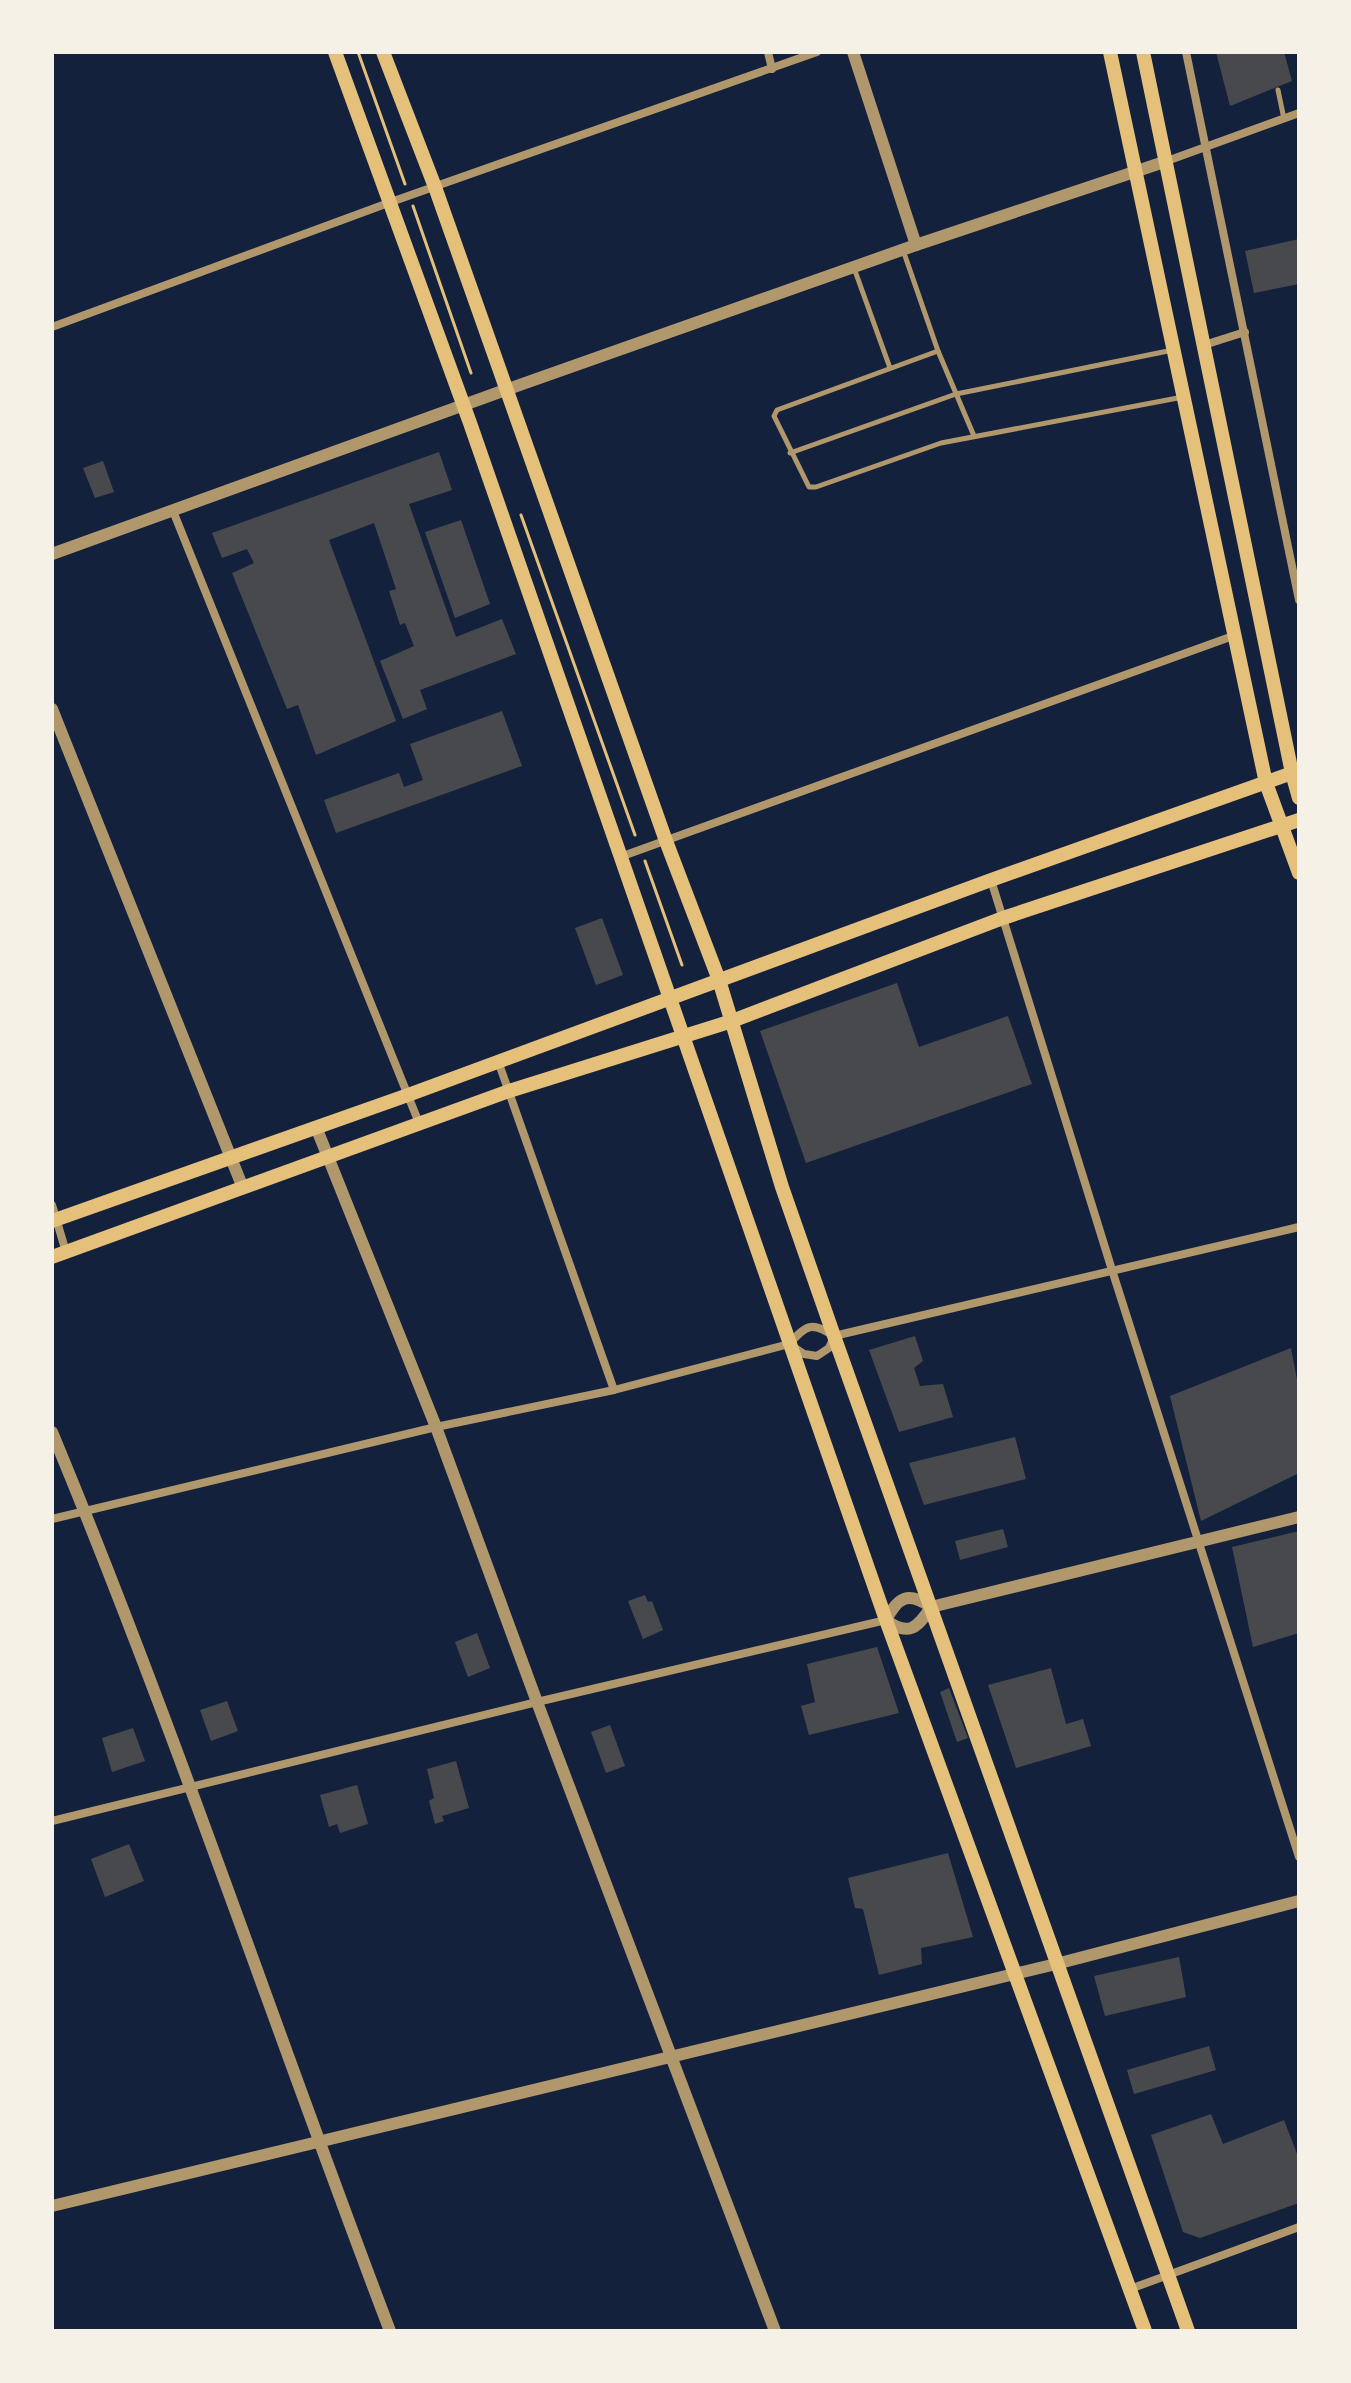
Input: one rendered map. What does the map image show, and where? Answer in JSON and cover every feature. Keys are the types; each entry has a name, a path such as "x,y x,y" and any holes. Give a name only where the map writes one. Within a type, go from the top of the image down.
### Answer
{"main road":[{"path":"335,52 464,406 886,1620 1145,2331"},
{"path":"383,52 435,187 666,841 719,980 782,1187 1188,2331"},
{"path":"1110,52 1266,783 1299,873"},
{"path":"1143,52 1299,798"},
{"path":"54,1215 408,1095 991,880 1295,772"},
{"path":"59,1254 509,1091 732,1021 1003,918 1299,820"}],"street":[{"path":"768,52 772,69"},
{"path":"52,327 391,202 817,52"},
{"path":"853,52 910,248"},
{"path":"1186,52 1299,600"},
{"path":"52,554 508,389 1299,113"},
{"path":"1204,345 1245,332"},
{"path":"173,511 419,1123"},
{"path":"620,857 1233,636"},
{"path":"52,709 243,1188"},
{"path":"991,880 1299,1857"},
{"path":"498,1061 614,1390"},
{"path":"316,1127 436,1427 775,2331"},
{"path":"54,1215 59,1254"},
{"path":"52,1519 436,1427 614,1390 789,1344 804,1328 822,1328 834,1336 1299,1227"},
{"path":"789,1344 804,1354 817,1356 829,1348 834,1336"},
{"path":"52,1432 190,1788 317,2141 390,2331"},
{"path":"886,1620 896,1628 909,1629 922,1621 931,1607 1299,1517"},
{"path":"52,1821 886,1620 895,1604 908,1598 931,1607"},
{"path":"52,2206 1056,1964 1299,1901"},
{"path":"1130,2289 1299,2227"}],"lane":[{"path":"1278,90 1284,119"},
{"path":"910,248 938,351 974,436"},
{"path":"854,267 890,368"},
{"path":"790,453 956,394 1174,349"},
{"path":"938,351 777,410 774,416 804,483 816,487 941,443 1184,397"}],"path":[{"path":"358,52 472,375"},
{"path":"518,506 682,965"}],"building":[{"path":"1216,52 1284,52 1292,81 1230,106"},
{"path":"1299,239 1299,284 1254,293 1245,251"},
{"path":"439,452 452,490 409,504 456,637 502,619 516,654 420,690 427,709 403,719 380,661 414,646 405,623 400,625 389,591 396,589 374,523 329,540 396,721 316,755 298,705 287,709 232,573 254,563 247,549 222,558 212,533"},
{"path":"103,461 114,492 95,498 83,468"},
{"path":"461,520 490,604 455,618 425,532"},
{"path":"502,711 522,766 336,833 324,800 399,773 404,787 423,780 410,744"},
{"path":"602,918 623,975 596,985 575,928"},
{"path":"897,983 919,1047 1008,1016 1032,1084 806,1163 760,1031"},
{"path":"915,1336 923,1361 914,1368 920,1386 943,1384 953,1417 899,1432 869,1350"},
{"path":"1291,1348 1299,1390 1299,1473 1201,1521 1170,1396"},
{"path":"1015,1437 1026,1479 924,1505 909,1463"},
{"path":"1003,1529 1008,1547 960,1560 955,1541"},
{"path":"1299,1531 1299,1633 1253,1647 1232,1547"},
{"path":"645,1595 648,1602 652,1601 663,1630 643,1639 628,1601"},
{"path":"477,1633 490,1668 468,1677 455,1642"},
{"path":"877,1647 899,1713 809,1735 801,1706 815,1702 807,1664"},
{"path":"1051,1668 1066,1724 1083,1719 1091,1746 1016,1768 988,1685"},
{"path":"949,1688 968,1738 957,1742 940,1692"},
{"path":"227,1701 238,1731 211,1741 200,1710"},
{"path":"610,1725 625,1766 606,1773 591,1732"},
{"path":"133,1728 145,1761 112,1772 102,1738"},
{"path":"456,1761 469,1808 442,1816 444,1821 435,1824 429,1801 434,1798 427,1769"},
{"path":"357,1785 368,1824 340,1833 337,1824 329,1827 320,1795"},
{"path":"129,1844 144,1881 105,1897 91,1859"},
{"path":"948,1853 973,1937 921,1948 922,1964 879,1975 863,1909 855,1908 848,1878"},
{"path":"1179,1957 1186,1997 1105,2016 1094,1976"},
{"path":"1209,2046 1216,2070 1134,2094 1127,2070"},
{"path":"1211,2114 1223,2144 1284,2120 1299,2159 1299,2203 1200,2238 1183,2232 1151,2135"}]}
